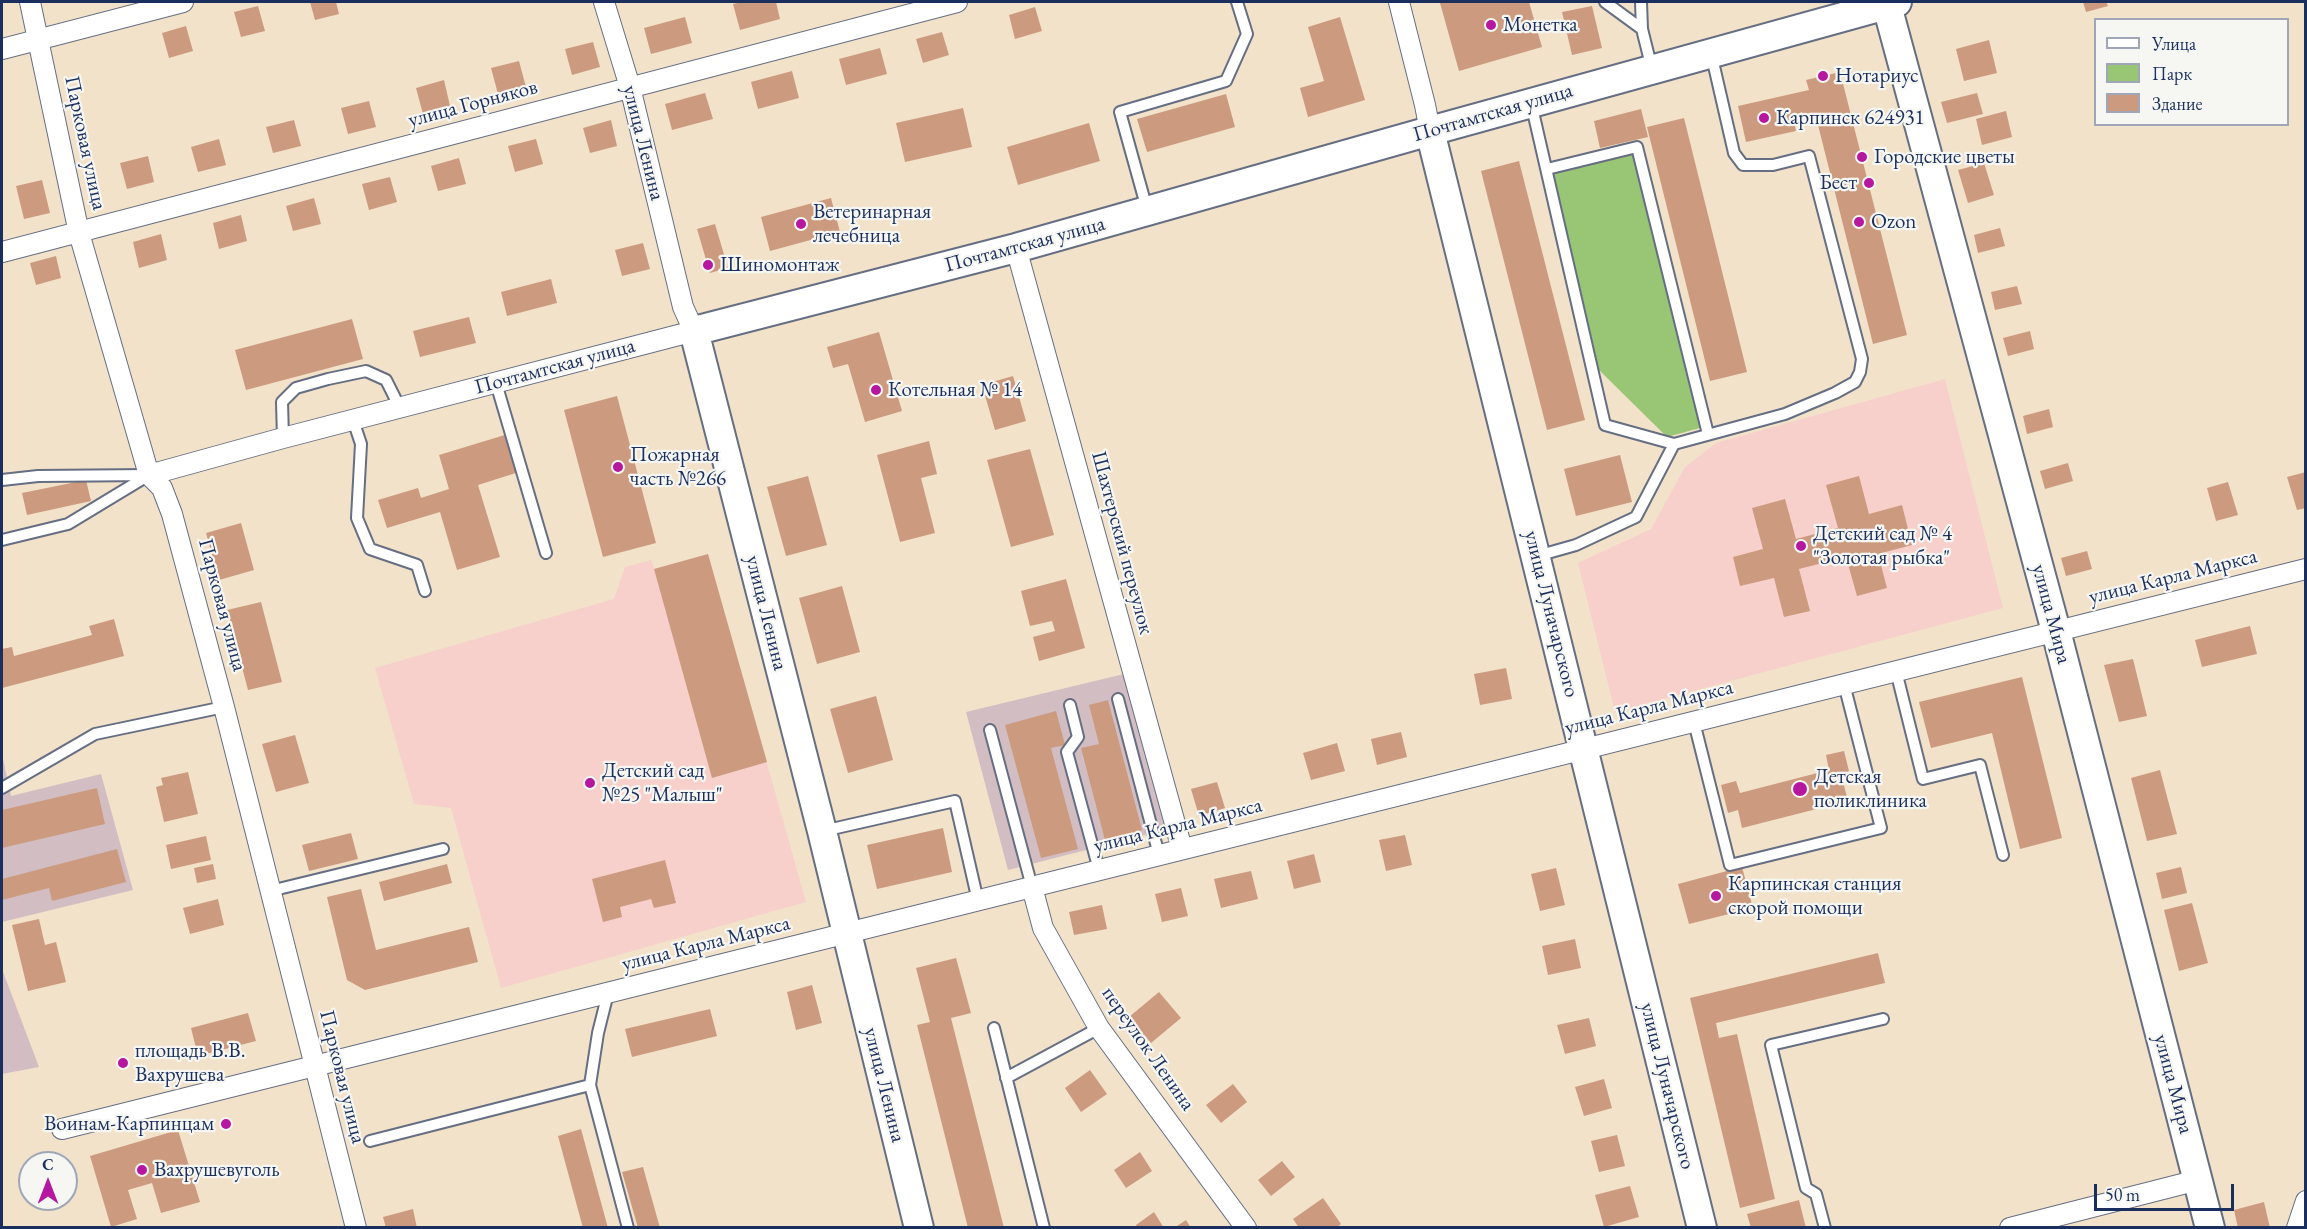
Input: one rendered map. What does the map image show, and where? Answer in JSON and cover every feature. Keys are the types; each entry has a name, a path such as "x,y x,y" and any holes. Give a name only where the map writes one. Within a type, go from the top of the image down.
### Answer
{"street":[{"name":"Парковая улица","path":"30,2 79,233 149,475 162,488 172,514 224,707 356,1227"},
{"path":"2,49 183,2"},
{"name":"улица Ленина","path":"604,2 630,87 683,307 694,331 848,933 919,1227"},
{"name":"улица Горняков","path":"2,252 957,2"},
{"name":"улица Луначарского","path":"1399,2 1702,1227"},
{"name":"Почтамтская улица","path":"149,475 283,438 1016,248 1890,2"},
{"name":"улица Мира","path":"1890,2 2210,1227"},
{"name":"Шахтерский переулок","path":"1016,248 1182,849"},
{"name":"улица Карла Маркса","path":"62,1129 2306,569"},
{"name":"переулок Ленина","path":"1032,887 1043,928 1099,1028 1246,1227"},
{"path":"2010,1227 2198,1180"},
{"path":"2297,1227 2306,1201"}],"lane":[{"path":"1148,212 1120,112 1226,81 1247,34 1237,2"},
{"path":"1605,2 1642,29"},
{"path":"1641,2 1642,29 1652,69"},
{"path":"1531,103 1605,425 1674,444 1785,414 1855,382 1860,372 1862,359 1809,156 1773,165 1743,165 1734,153 1711,53"},
{"path":"1547,169 1637,147 1708,434"},
{"path":"283,438 282,402 296,388 328,379 366,371 386,380 400,408"},
{"path":"496,383 546,553"},
{"path":"353,420 361,444 357,518 370,549 417,564 425,591"},
{"path":"1537,556 1576,545 1636,517 1674,444"},
{"path":"2,480 38,476 149,475"},
{"path":"2,540 68,524 149,475"},
{"path":"1896,671 1923,779 1980,765 2002,855"},
{"path":"1694,722 1731,865 1881,828 1844,684"},
{"path":"1118,699 1159,855"},
{"path":"1070,705 1078,737 1067,752 1099,870"},
{"path":"2,788 95,734 224,707"},
{"path":"990,730 1032,887"},
{"path":"822,831 955,801 978,901"},
{"path":"270,891 443,849"},
{"path":"608,993 598,1033 590,1085 628,1227"},
{"path":"1825,1227 1816,1194 1806,1188 1771,1045 1883,1018"},
{"path":"994,1028 1044,1227"},
{"path":"1006,1078 1099,1028"},
{"path":"370,1141 590,1085"}],"shaded area":[{"name":"Детский сад № 4 \"Золотая рыбка\"","path":"1945,379 2003,608 1615,712 1578,563 1651,529 1685,467 1716,443"},
{"name":"Детский сад №25 \"Малыш\"","path":"708,554 806,902 501,988 451,808 414,804 375,668 614,599 625,567 651,560 654,569"},
{"path":"1128,673 1168,829 1008,870 966,712"},
{"path":"2,754 11,796 101,774 133,890 2,922"},
{"path":"2,969 39,1067 2,1074"}],"green space":[{"path":"1633,152 1700,428 1667,437 1599,370 1552,172"}],"building":[{"path":"310,2 336,2 339,14 315,20"},
{"path":"776,2 780,19 740,30 733,4"},
{"name":"Монетка","path":"1529,2 1542,47 1459,71 1440,3"},
{"path":"2083,2 2106,2 2108,6 2086,12"},
{"path":"258,6 265,31 241,37 234,12"},
{"path":"1592,6 1602,48 1572,55 1562,12"},
{"path":"1035,7 1042,31 1015,39 1009,15"},
{"path":"685,17 692,43 651,54 644,28"},
{"path":"1340,17 1365,100 1308,117 1300,88 1324,81 1308,27"},
{"path":"186,26 193,51 169,58 162,33"},
{"path":"942,32 949,55 923,63 916,39"},
{"path":"1989,40 1997,73 1964,81 1956,49"},
{"path":"593,42 600,67 572,75 565,49"},
{"path":"880,48 887,74 846,85 839,59"},
{"path":"519,61 526,87 498,94 491,68"},
{"path":"792,71 799,98 758,109 751,82"},
{"path":"1840,72 1907,335 1873,344 1815,113 1793,117 1796,131 1746,142 1738,106 1809,90 1806,80"},
{"path":"444,80 450,106 423,114 416,88"},
{"path":"705,93 713,119 672,130 665,104"},
{"path":"1977,93 1983,114 1947,123 1941,102"},
{"path":"1226,94 1235,127 1147,152 1137,119"},
{"path":"369,101 376,127 348,134 341,108"},
{"path":"963,108 972,147 905,162 896,123"},
{"path":"1641,109 1648,137 1600,148 1594,121"},
{"path":"2006,111 2012,137 1982,145 1976,119"},
{"path":"1684,118 1747,372 1710,381 1647,127"},
{"path":"294,120 301,146 273,153 266,127"},
{"path":"611,120 617,146 590,153 583,128"},
{"path":"1089,123 1100,161 1018,185 1007,147"},
{"path":"219,139 226,165 198,172 191,147"},
{"path":"536,139 543,164 515,172 508,146"},
{"path":"148,156 154,182 127,189 120,163"},
{"path":"459,158 466,184 438,191 431,166"},
{"path":"1519,161 1585,420 1547,430 1481,171"},
{"path":"1984,163 1994,195 1968,203 1958,170"},
{"path":"390,177 397,202 369,210 362,184"},
{"path":"42,180 50,213 24,219 16,186"},
{"path":"314,198 321,224 293,231 286,206"},
{"name":"Ветеринарная лечебница","path":"831,198 840,232 770,251 761,217"},
{"path":"241,215 247,241 219,249 213,223"},
{"path":"715,224 728,268 710,273 697,229"},
{"path":"2000,228 2005,246 1978,253 1974,235"},
{"path":"161,234 167,260 139,268 133,242"},
{"path":"643,243 650,269 622,276 615,250"},
{"path":"56,256 61,278 36,285 30,263"},
{"path":"551,279 557,303 507,316 501,292"},
{"path":"2017,286 2022,304 1995,310 1991,292"},
{"path":"469,317 476,343 420,357 413,331"},
{"path":"352,319 363,359 246,390 235,350"},
{"path":"2030,331 2034,349 2008,356 2003,338"},
{"name":"Котельная № 14","path":"879,332 902,411 865,422 848,364 833,368 827,347"},
{"path":"1013,376 1026,421 995,430 982,385"},
{"path":"617,396 656,543 603,557 564,410"},
{"path":"2049,409 2053,427 2027,434 2023,416"},
{"path":"508,434 519,472 478,485 500,557 457,570 440,512 387,528 378,500 418,488 421,498 449,489 439,455"},
{"path":"929,441 937,474 921,478 935,533 900,542 877,455"},
{"path":"1030,449 1054,535 1011,547 987,460"},
{"path":"1620,455 1632,502 1576,516 1564,469"},
{"path":"2068,463 2073,481 2045,489 2040,471"},
{"path":"2306,472 2306,508 2297,510 2287,477"},
{"path":"808,476 827,545 786,556 767,487"},
{"path":"1859,476 1869,514 1902,505 1912,545 1878,554 1887,588 1857,596 1846,557 1799,569 1810,611 1784,617 1774,578 1740,586 1733,557 1763,549 1752,508 1785,499 1796,539 1838,528 1826,485"},
{"path":"86,480 91,501 27,515 22,493"},
{"path":"2228,482 2238,515 2216,521 2207,488"},
{"path":"241,523 254,570 219,580 206,533"},
{"path":"2087,551 2092,569 2066,576 2061,558"},
{"path":"708,554 767,762 712,778 654,569"},
{"path":"1066,579 1085,648 1039,661 1033,637 1055,631 1052,621 1030,626 1021,591"},
{"path":"842,586 860,652 817,664 799,598"},
{"path":"261,602 282,682 248,690 227,610"},
{"path":"114,619 124,656 2,688 2,649 12,647 14,656 92,635 89,626"},
{"path":"2250,626 2257,654 2202,667 2195,640"},
{"path":"2133,659 2147,716 2119,722 2104,665"},
{"path":"1506,668 1512,699 1480,705 1474,674"},
{"path":"2022,677 2062,838 2020,849 1992,733 1931,748 1919,702"},
{"path":"876,696 893,760 848,773 830,709"},
{"path":"1108,700 1142,830 1105,840 1081,748 1099,744 1089,705"},
{"path":"1056,711 1065,745 1051,748 1078,849 1041,858 1005,725"},
{"path":"1401,732 1407,757 1377,765 1371,739"},
{"path":"295,735 309,783 276,792 262,744"},
{"path":"1337,743 1345,771 1311,780 1303,753"},
{"name":"Детская поликлиника","path":"1844,751 1849,771 1841,774 1848,801 1742,828 1738,810 1728,813 1721,785 1736,781 1740,793 1829,770 1826,755"},
{"path":"2160,770 2177,834 2147,841 2131,778"},
{"path":"188,772 198,814 164,822 156,787 163,785 161,778"},
{"path":"1217,782 1225,808 1199,816 1191,789"},
{"path":"97,788 105,824 2,848 2,810"},
{"path":"943,828 952,872 877,889 867,845"},
{"path":"351,833 358,859 309,871 302,845"},
{"path":"1405,835 1412,865 1386,871 1379,840"},
{"path":"206,836 211,860 171,869 166,845"},
{"path":"117,849 126,882 52,901 49,888 2,900 2,879"},
{"path":"1314,854 1321,882 1294,889 1287,861"},
{"path":"665,860 676,903 654,908 651,899 620,907 622,917 603,922 592,879"},
{"path":"213,864 216,879 197,883 194,868"},
{"path":"447,864 452,883 384,901 379,882"},
{"name":"Карпинская станция скорой помощи","path":"1742,867 1753,908 1689,924 1678,884"},
{"path":"2181,867 2187,893 2162,899 2156,873"},
{"path":"1556,868 1565,905 1540,911 1531,874"},
{"path":"1251,871 1258,899 1221,908 1214,879"},
{"path":"1181,888 1188,916 1162,922 1155,894"},
{"path":"361,889 376,950 469,927 478,962 365,990 347,980 327,897"},
{"path":"218,899 224,925 190,934 183,908"},
{"path":"2192,903 2208,963 2179,971 2164,910"},
{"path":"1102,905 1107,929 1074,935 1069,912"},
{"path":"39,919 45,945 56,942 66,982 28,991 12,925"},
{"path":"1575,939 1581,968 1548,975 1542,946"},
{"path":"1878,953 1885,983 1716,1023 1719,1038 1737,1034 1775,1199 1740,1208 1690,998"},
{"path":"956,958 971,1013 951,1018 1004,1228 968,1228 917,1025 930,1022 916,968"},
{"path":"812,985 822,1023 796,1030 787,992"},
{"path":"1159,992 1181,1018 1151,1043 1129,1017"},
{"path":"710,1009 717,1036 632,1057 625,1029"},
{"path":"248,1013 256,1041 198,1056 191,1028"},
{"path":"1589,1018 1596,1046 1565,1054 1557,1025"},
{"path":"1090,1070 1107,1094 1081,1112 1065,1088"},
{"path":"1604,1079 1612,1108 1584,1116 1575,1087"},
{"path":"1233,1084 1247,1102 1221,1123 1206,1105"},
{"path":"581,1129 608,1228 583,1228 558,1136"},
{"name":"Вахрушевуголь","path":"178,1130 200,1202 161,1213 152,1183 128,1190 137,1219 111,1227 90,1156"},
{"path":"1617,1135 1625,1166 1599,1172 1591,1141"},
{"path":"1140,1152 1152,1171 1126,1188 1114,1170"},
{"path":"1282,1161 1295,1177 1271,1196 1258,1180"},
{"path":"643,1167 660,1228 638,1228 622,1172"},
{"path":"1630,1186 1639,1217 1604,1227 1595,1195"},
{"path":"1323,1198 1341,1224 1336,1228 1299,1228 1293,1219"},
{"path":"1799,1200 1806,1228 1751,1228 1747,1214"},
{"path":"2264,1202 2270,1228 2238,1228 2234,1210"},
{"path":"413,1209 417,1228 386,1228 383,1217"},
{"path":"1154,1212 1164,1228 1137,1228 1136,1225"},
{"path":"1186,1220 1191,1228 1174,1228"}],"place":[{"name":"Монетка","path":"1491,25"},
{"name":"Нотариус","path":"1823,76"},
{"name":"Карпинск 624931","path":"1764,118"},
{"name":"Городские цветы","path":"1862,157"},
{"name":"Бест","path":"1869,183"},
{"name":"Ozon","path":"1859,222"},
{"name":"Ветеринарная лечебница","path":"801,224"},
{"name":"Шиномонтаж","path":"708,265"},
{"name":"Котельная № 14","path":"876,390"},
{"name":"Пожарная часть №266","path":"618,467"},
{"name":"Детский сад № 4 \"Золотая рыбка\"","path":"1801,546"},
{"name":"Детский сад №25 \"Малыш\"","path":"590,783"},
{"name":"Детская поликлиника","path":"1800,789"},
{"name":"Карпинская станция скорой помощи","path":"1716,896"},
{"name":"площадь В.В. Вахрушева","path":"123,1063"},
{"name":"Воинам-Карпинцам","path":"226,1124"},
{"name":"Вахрушевуголь","path":"142,1170"}]}
